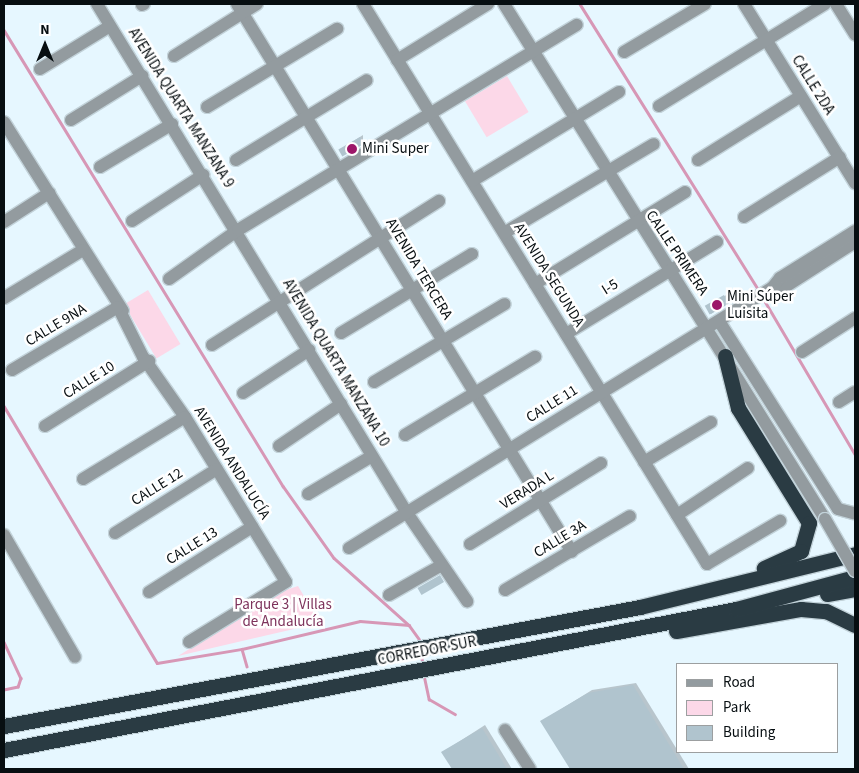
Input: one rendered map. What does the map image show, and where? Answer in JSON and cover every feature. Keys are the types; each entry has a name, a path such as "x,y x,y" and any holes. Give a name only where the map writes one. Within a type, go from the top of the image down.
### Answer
{"highway":[{"path":"640,606 796,557 808,538 807,516 738,408 725,356"},
{"name":"CORREDOR SUR","path":"4,726 640,606 855,554"},
{"name":"CORREDOR SUR","path":"4,750 736,609 855,577"},
{"path":"736,609 855,589"},
{"path":"558,644 676,631 801,609 826,611 855,625"}],"street":[{"name":"AVENIDA QUARTA MANZANA 9","path":"97,4 238,230"},
{"path":"174,56 240,8 256,4"},
{"path":"398,60 488,4"},
{"name":"CALLE PRIMERA","path":"504,4 637,223 671,268 855,571"},
{"path":"624,52 705,4"},
{"name":"CALLE 2DA","path":"744,4 855,183"},
{"path":"659,106 825,4"},
{"path":"836,4 855,35"},
{"name":"AVENIDA SEGUNDA","path":"368,5 430,113 707,564 780,520"},
{"name":"AVENIDA TERCERA","path":"240,8 572,552"},
{"path":"169,279 238,230 340,171 430,113 577,24"},
{"path":"40,68 110,26"},
{"path":"207,107 338,28"},
{"path":"71,120 142,76"},
{"path":"236,160 367,80"},
{"path":"472,181 619,92"},
{"path":"698,160 801,96"},
{"name":"AVENIDA ANDALUCÍA","path":"4,122 8,140 49,193 118,307 128,332 185,417 286,582 188,642"},
{"path":"100,167 172,124"},
{"path":"504,233 605,171 654,144"},
{"path":"744,217 840,157"},
{"path":"132,221 204,175"},
{"path":"535,284 685,192"},
{"path":"4,222 49,193"},
{"path":"212,345 279,300 439,201"},
{"name":"AVENIDA QUARTA MANZANA 10","path":"238,230 407,513 440,566 467,601"},
{"name":"CALLE 11","path":"822,257 855,231"},
{"name":"I-5","path":"566,334 671,268 717,242"},
{"name":"CALLE 11","path":"349,548 708,328 765,292 780,278 855,242"},
{"path":"4,298 83,250"},
{"path":"341,333 472,254"},
{"path":"374,382 505,304"},
{"name":"CALLE 9NA","path":"12,370 118,307"},
{"path":"802,352 855,318"},
{"path":"719,320 838,509 853,512"},
{"path":"243,393 309,350"},
{"path":"405,435 534,357"},
{"name":"CALLE 10","path":"45,426 149,361"},
{"path":"840,402 855,392"},
{"path":"279,446 341,404"},
{"path":"83,479 185,417"},
{"path":"644,462 711,422"},
{"path":"308,494 372,456"},
{"name":"VERADA L","path":"470,544 600,463"},
{"path":"676,515 748,468"},
{"name":"CALLE 12","path":"115,533 217,469"},
{"name":"CALLE 3A","path":"505,590 630,516"},
{"name":"CALLE 13","path":"149,592 252,527"},
{"path":"4,535 75,657"},
{"path":"390,595 440,566"},
{"path":"505,730 530,769"}],"green space":[{"path":"507,76 529,112 487,137 465,101"},
{"path":"148,290 180,344 156,358 124,304"},
{"name":"Parque 3 | Villas de Andalucía","path":"298,586 320,623 178,656 283,591"}],"building":[{"name":"Mini Super","path":"360,137 364,144 342,156 338,150"},
{"name":"Mini Súper Luisita","path":"724,295 729,304 710,314 705,306"},
{"path":"440,575 444,582 421,595 417,588"},
{"path":"633,685 684,769 570,769 540,721 588,693"},
{"path":"482,728 507,769 452,769 441,752"}],"waterway":[{"path":"580,4 759,291"},
{"path":"4,30 283,486 334,558 409,625 419,639"},
{"path":"763,298 855,454"},
{"path":"4,406 157,663 242,649 247,666"},
{"path":"242,649 360,621 409,625"},
{"path":"4,642 21,678 18,687 4,690"},
{"path":"421,653 423,664"},
{"path":"424,675 429,699 455,714"}],"place":[{"name":"Mini Super","path":"352,149"},
{"name":"Mini Súper Luisita","path":"717,305"}]}
